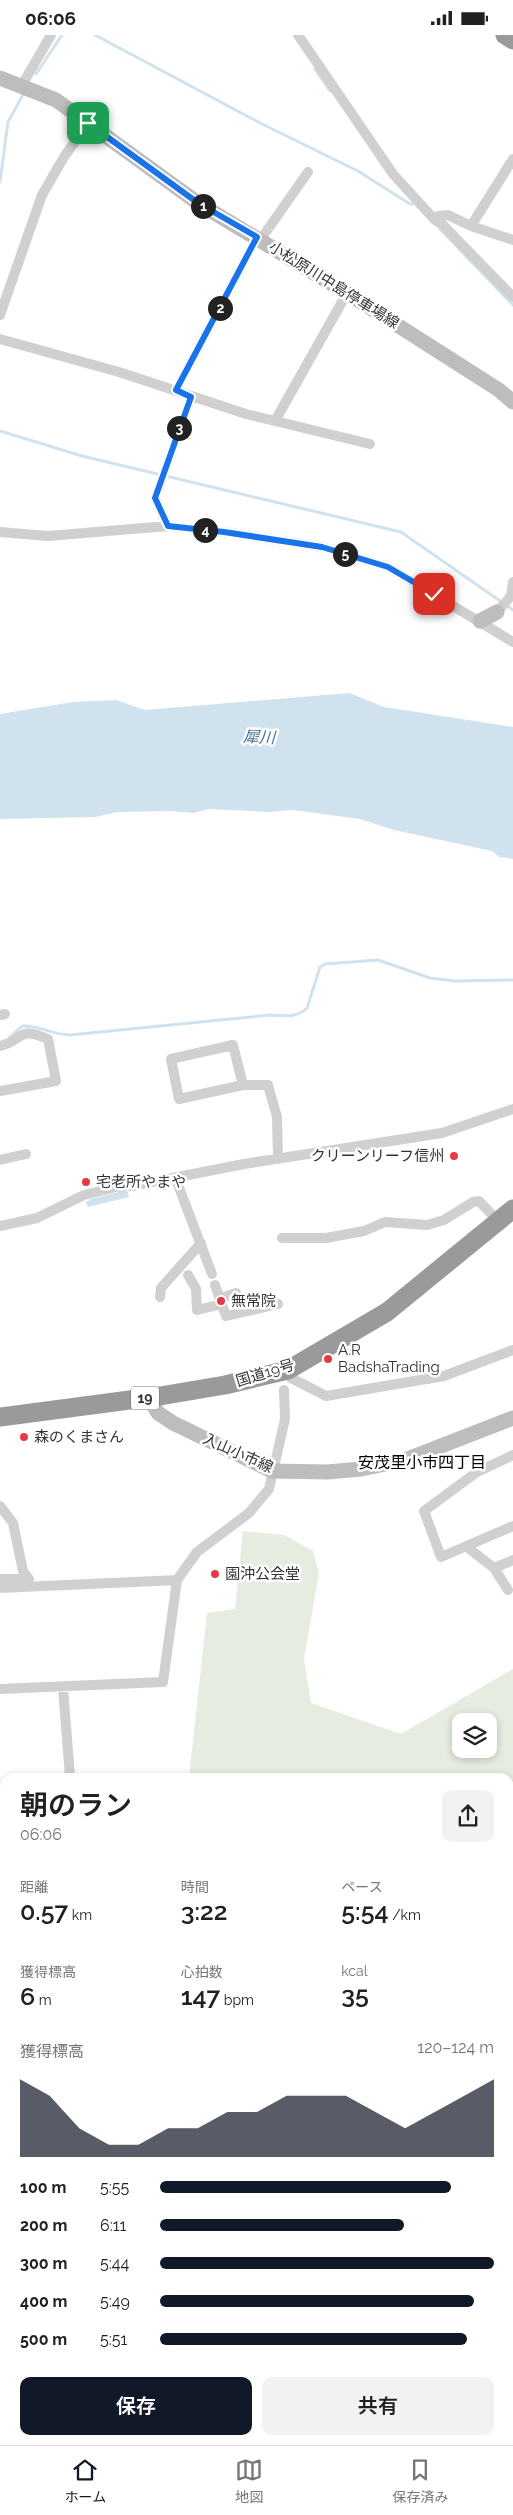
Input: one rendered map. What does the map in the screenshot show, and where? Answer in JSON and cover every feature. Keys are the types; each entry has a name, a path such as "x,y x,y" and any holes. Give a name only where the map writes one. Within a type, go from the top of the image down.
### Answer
{"highway":[{"path":"505,35 513,40"},
{"name":"国道19号","path":"0,1417 149,1398 225,1385 288,1369 387,1312 513,1209"}],"main road":[{"name":"小松原川中島停車場線","path":"0,78 22,85 56,100 198,203 259,238 347,293 483,380 513,402"},
{"path":"480,621 497,612"},
{"name":"入山小市線","path":"149,1398 158,1413 173,1423 272,1471 344,1471 405,1460 513,1418"}],"street":[{"path":"22,85 51,35"},
{"path":"298,35 393,174 434,219 513,297"},
{"path":"0,315 42,195 64,157 88,123"},
{"path":"471,226 513,159"},
{"path":"176,390 259,238 308,172"},
{"path":"434,219 438,215 448,215 471,226 513,240"},
{"path":"275,421 347,293"},
{"path":"0,339 275,421 370,444"},
{"path":"168,526 155,498 191,397"},
{"path":"0,532 48,536 168,526 224,532 322,547 388,567 513,642"},
{"path":"497,612 512,590"},
{"path":"0,1046 10,1044 18,1035 26,1033 37,1034 48,1039 56,1081 0,1091"},
{"path":"243,1085 233,1045 171,1059 179,1099 243,1085 268,1085 277,1117 278,1159"},
{"path":"0,1226 38,1218 84,1195 278,1159 442,1133 513,1109"},
{"path":"0,1160 26,1154"},
{"path":"175,1177 212,1274"},
{"path":"282,1238 326,1237 364,1231 385,1221 427,1225 444,1220 473,1202 479,1201 498,1222"},
{"path":"160,1297 161,1288 200,1243"},
{"path":"188,1275 196,1289 197,1310 236,1293"},
{"path":"216,1285 226,1316 278,1305"},
{"path":"288,1369 291,1378 326,1396 444,1376 513,1351"},
{"path":"0,1689 63,1688 163,1682 177,1580 197,1552 249,1513 269,1489 285,1419 284,1391"},
{"path":"513,1455 477,1472 424,1511 441,1557 513,1526"},
{"path":"0,1506 13,1523 23,1571 29,1579 0,1579"},
{"path":"467,1547 494,1568 508,1590"},
{"path":"494,1568 513,1560"},
{"path":"0,1588 177,1580"},
{"path":"63,1688 70,1773"}],"shaded area":[{"path":"243,1531 284,1535 313,1551 319,1573 304,1659 311,1703 401,1734 513,1669 513,1773 189,1773 207,1613 235,1609"}],"water":[{"name":"犀川","path":"349,693 384,707 513,727 513,859 499,857 492,851 394,830 360,819 293,810 269,812 209,809 193,813 172,811 118,812 95,817 0,819 0,714 73,702 116,700 145,710"},
{"path":"123,1191 128,1192 129,1197 88,1207 86,1202 91,1199"}],"waterway":[{"path":"36,74 62,35"},
{"path":"95,35 260,123 358,171 410,204 413,204"},
{"path":"315,69 330,91"},
{"path":"0,182 8,122 25,91"},
{"path":"440,229 513,305"},
{"path":"0,431 82,456 401,532 513,610"},
{"path":"10,1037 22,1026 70,1035 270,1015 295,1015 307,1008 320,967 325,964 378,960 430,978 455,981 513,980"}],"place":[{"name":"クリーンリーフ信州","path":"454,1156"},
{"name":"宅老所やまや","path":"86,1182"},
{"name":"無常院","path":"221,1301"},
{"name":"A.R BadshaTrading","path":"328,1359"},
{"name":"森のくまさん","path":"24,1437"},
{"name":"園沖公会堂","path":"215,1574"}],"district":[{"name":"安茂里小市四丁目","path":"422,1462"}],"route":[{"path":"88,123 136,156 198,203 257,237 176,390 191,397 155,498 168,526 224,532 322,547 388,567 434,594"}]}
